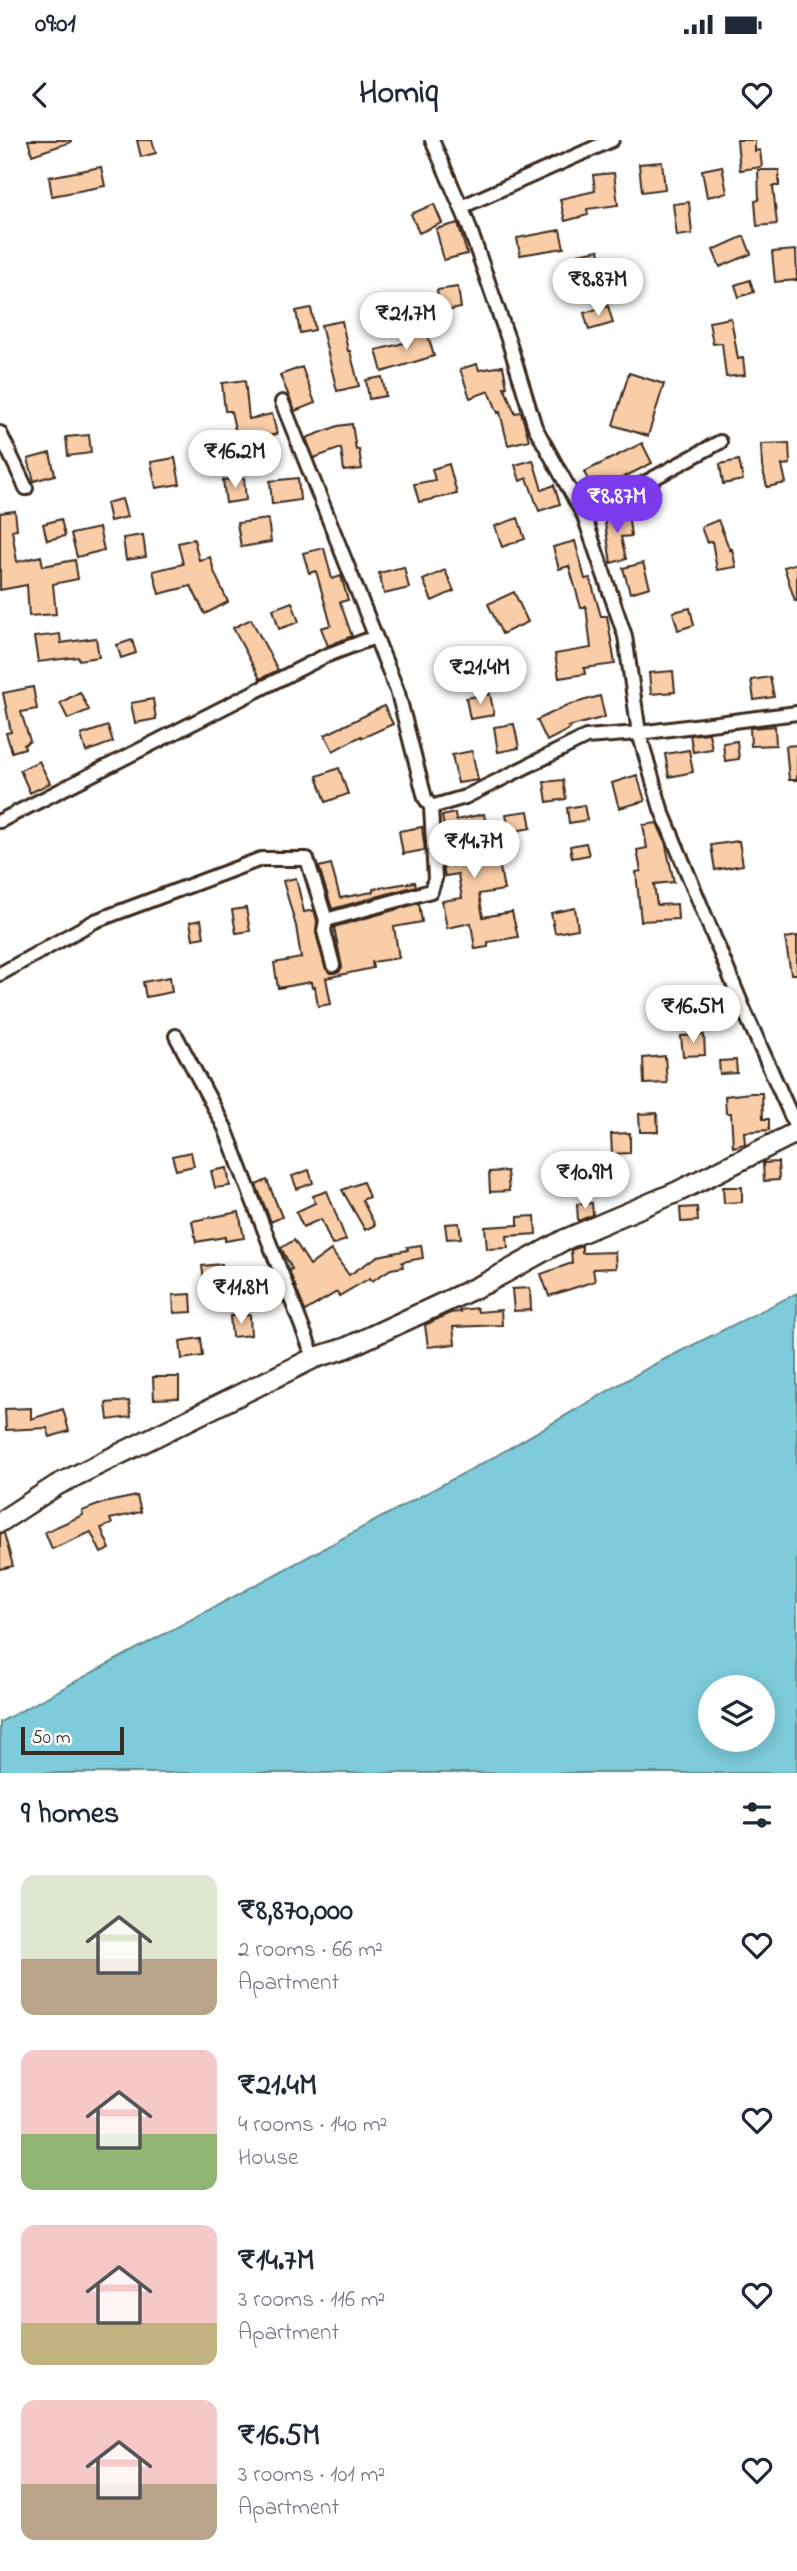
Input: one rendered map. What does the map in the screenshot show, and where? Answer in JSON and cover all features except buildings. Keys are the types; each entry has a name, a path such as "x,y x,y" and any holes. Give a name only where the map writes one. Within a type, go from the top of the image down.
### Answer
{"main road":[{"path":"0,1522 57,1485 314,1358 346,1349 486,1283 565,1240 677,1192 797,1131"}],"street":[{"path":"432,140 461,207 509,342 535,427 584,516 625,636 639,733 661,809 797,1131"},
{"path":"461,207 612,140"},
{"path":"282,402 398,693 425,798 431,807 435,879 431,891 326,920"},
{"path":"0,433 26,488"},
{"path":"584,516 720,442"},
{"path":"0,821 325,656 375,637"},
{"path":"431,807 465,797 586,737 797,713"},
{"path":"0,974 95,920 261,859 307,859 326,920 324,931 333,965"},
{"path":"176,1036 225,1128 314,1358"}],"water":[{"path":"797,1293 797,1773 0,1773 0,1722 494,1457 653,1365"}]}
